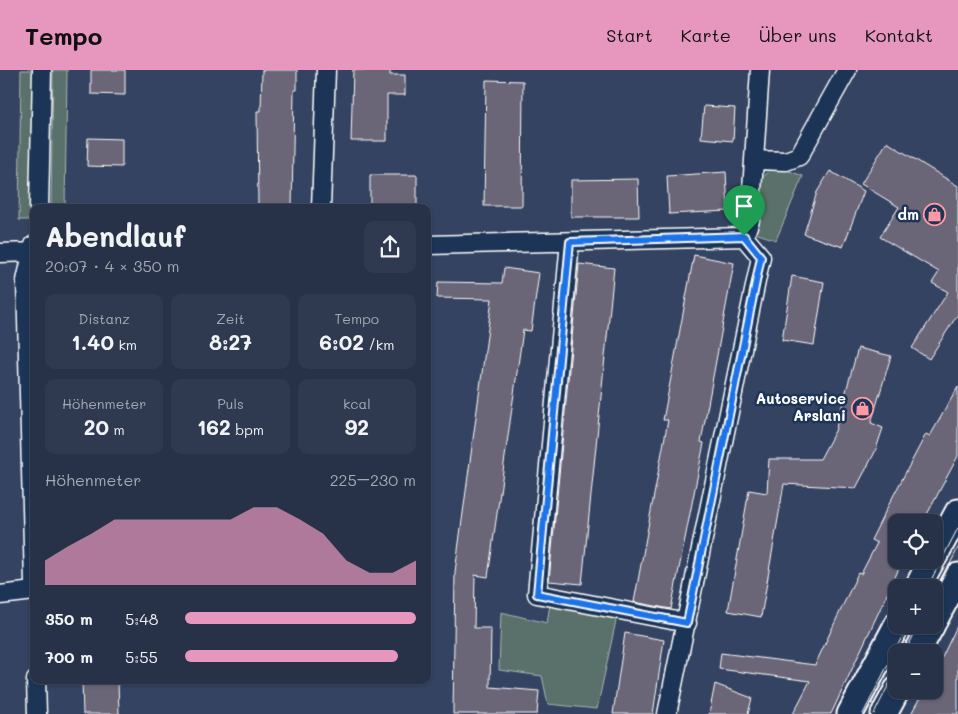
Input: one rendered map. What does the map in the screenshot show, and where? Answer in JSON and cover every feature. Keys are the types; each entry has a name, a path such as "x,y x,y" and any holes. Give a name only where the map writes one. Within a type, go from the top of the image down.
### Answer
{"main road":[{"path":"943,540 958,512"},
{"path":"943,604 958,576"},
{"path":"850,714 892,634"},
{"path":"884,714 892,699"}],"street":[{"path":"39,204 42,70"},
{"path":"321,204 326,70"},
{"path":"744,236 750,220 760,70"},
{"path":"754,160 786,161 799,156 845,73"},
{"path":"431,245 744,236"},
{"path":"667,714 761,257 744,236"},
{"path":"570,242 537,594 687,623"},
{"path":"0,253 30,250"},
{"path":"30,263 26,280 30,432"},
{"path":"0,595 30,591"},
{"path":"36,684 38,714"}],"green space":[{"path":"21,70 34,70 32,204 30,204 30,220 19,220"},
{"path":"53,70 67,70 65,204 51,204"},
{"path":"781,168 803,176 776,240 755,233 759,180 771,170"},
{"path":"550,604 617,616 597,709 548,704 542,676 499,670 501,612 547,623"}],"building":[{"path":"91,70 125,70 125,95 91,94"},
{"path":"262,70 297,70 297,90 294,90 292,204 258,204 257,111 261,111"},
{"path":"353,70 390,70 390,75 405,75 405,95 387,95 387,141 351,141"},
{"path":"486,80 523,81 522,206 484,206"},
{"path":"704,106 735,108 733,141 701,138"},
{"path":"88,138 122,139 122,167 87,166"},
{"path":"887,142 958,186 958,314 929,359 912,348 948,292 932,283 939,272 880,237 899,207 861,184"},
{"path":"830,171 864,191 843,247 804,234 817,192"},
{"path":"726,172 728,211 669,214 667,176"},
{"path":"370,175 417,175 417,204 370,204"},
{"path":"638,179 639,217 571,217 571,180"},
{"path":"694,255 734,263 701,442 704,443 671,609 634,602 668,420 663,420"},
{"path":"579,264 614,268 582,584 549,581"},
{"path":"504,268 539,273 531,331 523,330 488,577 475,575 474,628 491,628 490,687 539,691 537,714 453,714 455,572 492,299 437,298 438,282 502,283"},
{"path":"792,276 824,282 814,345 782,340"},
{"path":"858,348 891,356 871,423 883,428 875,452 856,488 784,484 761,617 728,611 749,490 767,493 769,459 820,459 835,431"},
{"path":"958,387 958,456 927,514 888,514 888,569 899,569 894,579 888,579 888,592 831,714 793,714 810,681 719,669 721,653 815,665 858,573 861,574 877,543 871,540 888,506 926,434 930,436"},
{"path":"958,624 958,714 911,714 919,699 943,699 943,655"},
{"path":"625,633 664,640 653,714 613,714"},
{"path":"82,684 118,684 119,714 83,714"},
{"path":"715,684 752,698 748,714 709,714"}],"tram line":[{"path":"932,579 958,528"},
{"path":"942,579 958,548"},
{"path":"863,714 903,634"},
{"path":"909,644 914,634"},
{"path":"874,714 888,686"}],"place":[{"name":"dm","path":"935,215"},
{"name":"Autoservice Arslani","path":"862,408"}],"route":[{"path":"744,236 761,257 687,623 623,609 537,594 570,242 744,236"}]}
